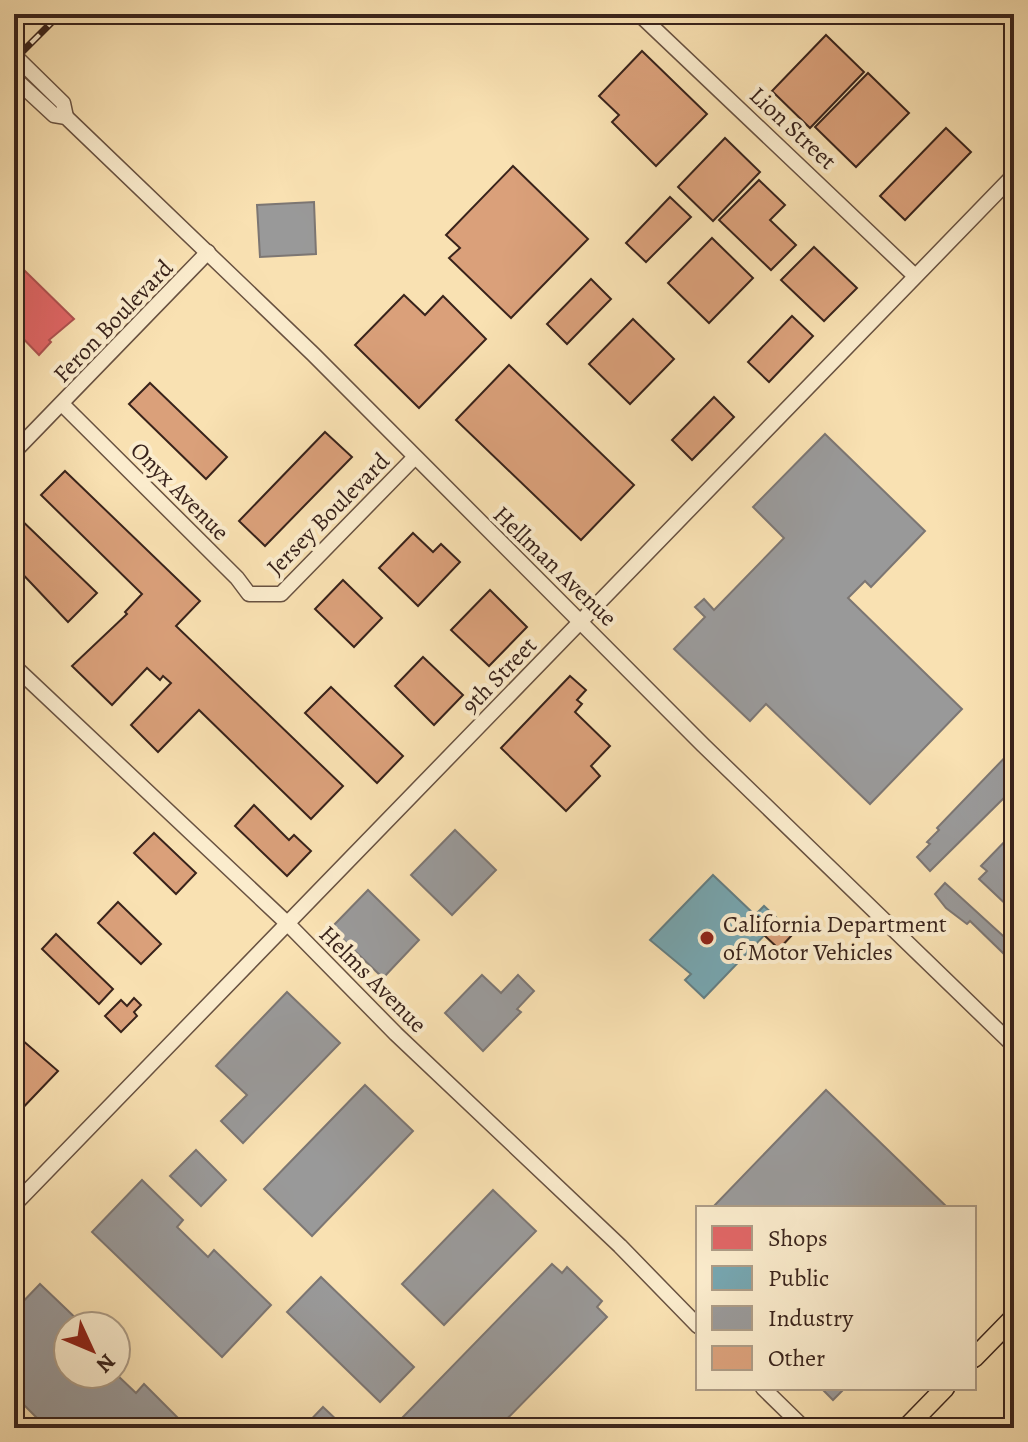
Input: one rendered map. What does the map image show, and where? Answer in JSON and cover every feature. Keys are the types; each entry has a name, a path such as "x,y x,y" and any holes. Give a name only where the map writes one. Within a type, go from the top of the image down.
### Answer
{"main road":[{"path":"976,1356 1014,1317"},
{"path":"906,1428 943,1390"}],"street":[{"name":"Lion Street","path":"639,14 915,276"},
{"name":"Hellman Avenue","path":"14,55 63,103 66,117"},
{"name":"Hellman Avenue","path":"14,78 54,115 66,117 208,252 1014,1046"},
{"name":"9th Street","path":"14,1205 1014,175"},
{"name":"Feron Boulevard","path":"14,452 63,405 208,252"},
{"name":"Onyx Avenue","path":"63,405 237,578 249,594 271,597"},
{"name":"Jersey Boulevard","path":"271,597 281,594 298,578 414,458"},
{"name":"Helms Avenue","path":"14,666 289,925 396,1034 620,1246 696,1324"},
{"path":"765,1390 804,1428"}],"building: Shops":[{"path":"25,271 74,319 49,340 51,342 39,355 14,329 14,282"}],"building: Public":[{"name":"California Department of Motor Vehicles","path":"713,875 755,915 764,906 779,920 704,998 685,980 691,974 650,940"}],"building: Industry":[{"path":"314,202 316,254 260,257 257,205"},
{"path":"825,434 925,531 871,587 865,581 848,598 962,709 870,804 766,704 750,721 674,649 705,617 695,607 704,599 714,610 784,538 753,507"},
{"path":"1014,748 1014,788 930,871 917,857 930,844 927,842"},
{"path":"455,830 496,870 452,915 411,875"},
{"path":"1014,832 1014,906 1011,909 979,879 987,871 981,866"},
{"path":"945,883 1012,944 1003,953 970,921 967,924 946,908 935,894"},
{"path":"368,890 419,940 383,978 331,928"},
{"path":"482,975 501,993 518,975 534,991 517,1009 521,1012 483,1051 445,1013"},
{"path":"287,992 340,1043 243,1143 221,1121 247,1095 216,1066"},
{"path":"365,1085 413,1131 312,1236 264,1189"},
{"path":"826,1090 946,1206 714,1206"},
{"path":"196,1150 226,1180 201,1206 170,1176"},
{"path":"142,1180 183,1220 177,1227 208,1257 214,1250 271,1305 222,1357 92,1232"},
{"path":"493,1190 536,1231 444,1325 402,1284"},
{"path":"552,1264 562,1273 567,1267 602,1301 597,1307 607,1317 498,1428 409,1428 401,1419"},
{"path":"321,1277 414,1367 380,1402 287,1312"},
{"path":"40,1284 67,1310 52,1310 52,1390 132,1389 136,1393 144,1384 185,1425 182,1428 47,1428 20,1401 14,1408 14,1311"},
{"path":"823,1390 843,1390 833,1400"},
{"path":"323,1407 341,1424 337,1428 303,1428"}],"building: Other":[{"path":"826,35 864,72 810,128 772,91"},
{"path":"642,51 707,114 656,166 612,122 619,115 599,96"},
{"path":"868,73 909,113 856,167 815,127"},
{"path":"946,128 971,152 905,220 880,196"},
{"path":"725,138 760,172 713,221 678,187"},
{"path":"513,166 588,239 511,318 449,258 460,248 446,235"},
{"path":"759,180 785,205 770,220 796,245 771,270 719,220"},
{"path":"670,197 691,217 646,262 626,243"},
{"path":"712,238 753,278 709,323 668,283"},
{"path":"814,247 857,288 824,321 781,280"},
{"path":"591,279 611,299 567,344 547,324"},
{"path":"404,295 425,315 443,296 486,339 419,408 355,345"},
{"path":"792,316 813,336 769,382 748,362"},
{"path":"633,319 674,359 630,404 589,364"},
{"path":"509,365 634,485 581,540 456,420"},
{"path":"150,383 227,457 206,479 129,404"},
{"path":"714,397 734,417 692,460 672,440"},
{"path":"325,432 352,457 265,546 239,521"},
{"path":"65,471 200,601 176,626 343,786 311,819 199,710 158,752 131,725 171,683 163,676 160,680 147,668 112,705 72,666 127,614 125,612 142,594 41,495"},
{"path":"14,513 97,593 68,622 14,565"},
{"path":"413,533 433,552 441,544 460,562 418,606 379,568"},
{"path":"343,580 382,618 354,647 315,609"},
{"path":"490,590 527,627 489,666 451,630"},
{"path":"423,657 463,695 434,725 395,686"},
{"path":"570,676 586,690 577,700 582,704 575,712 610,746 591,766 600,776 566,811 501,748"},
{"path":"331,687 403,756 377,783 305,713"},
{"path":"254,805 289,840 294,835 311,851 287,876 235,826"},
{"path":"154,833 196,873 176,894 134,853"},
{"path":"118,902 161,944 141,964 98,923"},
{"path":"779,920 793,934 779,949 764,935"},
{"path":"56,934 113,989 99,1004 42,949"},
{"path":"134,998 141,1005 134,1012 137,1016 121,1032 105,1016 121,1000 127,1006"},
{"path":"14,1033 58,1071 15,1116 14,1115"}],"railway":[{"path":"14,60 60,14"}],"place":[{"name":"California Department of Motor Vehicles","path":"707,938"}]}
